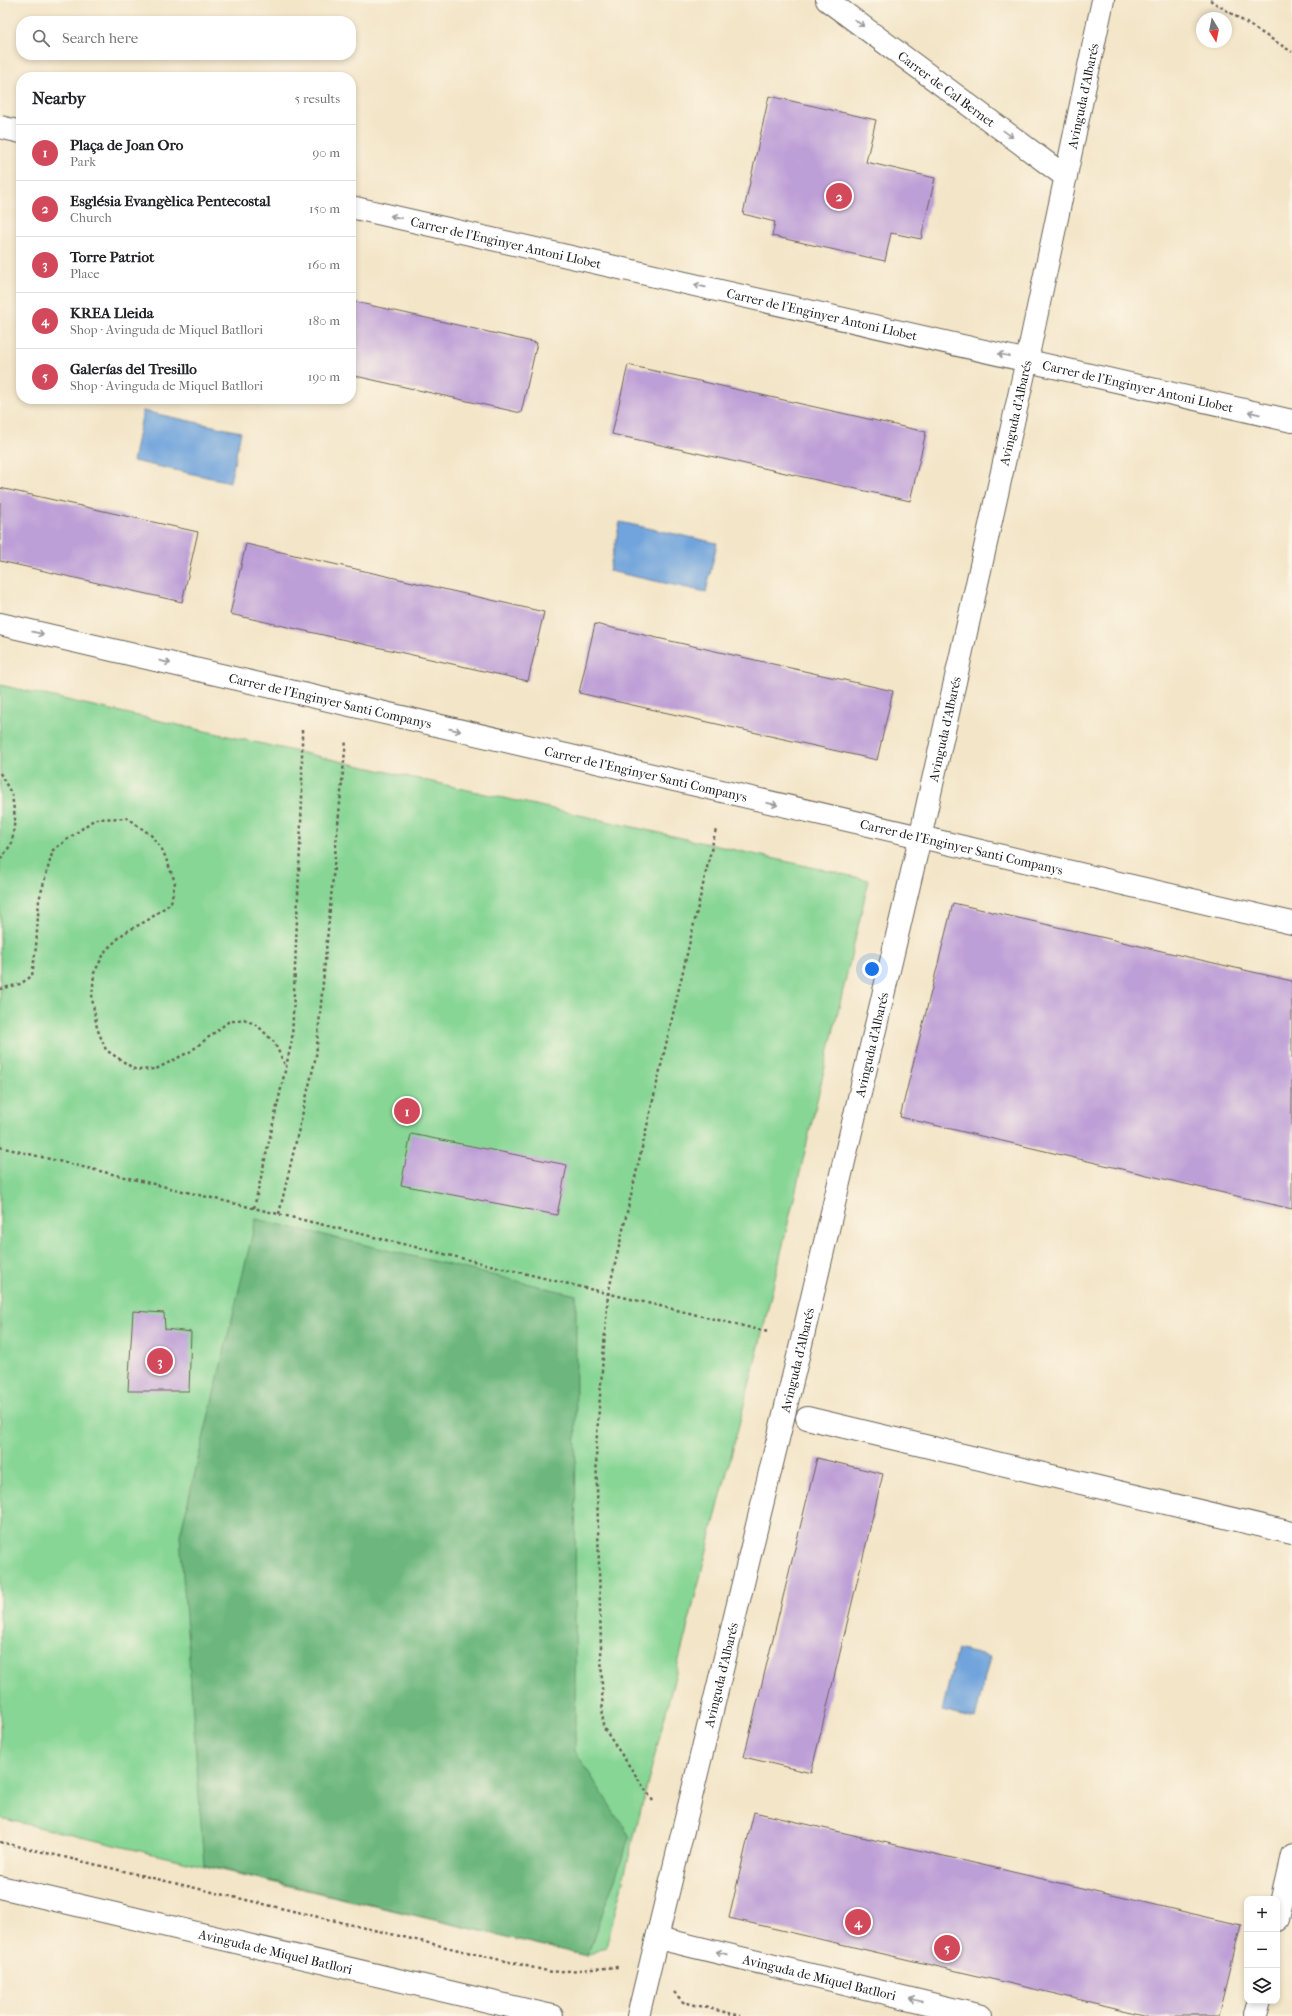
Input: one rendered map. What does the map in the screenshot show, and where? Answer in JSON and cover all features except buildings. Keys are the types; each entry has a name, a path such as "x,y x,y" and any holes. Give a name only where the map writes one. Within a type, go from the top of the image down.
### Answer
{"street":[{"name":"Carrer de Cal Bernet","path":"827,0 1066,177"},
{"name":"Avinguda d'Albarés","path":"638,2016 652,1964 799,1355 920,838 1027,360 1103,0"},
{"path":"0,127 16,131"},
{"name":"Carrer de l'Enginyer Antoni Llobet","path":"356,208 1292,421"},
{"name":"Carrer de l'Enginyer Santi Companys","path":"0,624 1292,923"},
{"path":"807,1418 1292,1533"},
{"path":"1280,1907 1292,1855"},
{"name":"Avinguda de Miquel Batllori","path":"0,1887 552,2016"},
{"name":"Avinguda de Miquel Batllori","path":"658,1938 981,2016"},
{"path":"1255,2016 1258,2004"}],"path":[{"path":"1210,0 1292,52"},
{"path":"254,1208 292,1040 302,799 302,730"},
{"path":"279,1214 316,1056 346,740"},
{"path":"0,773 12,795 15,818 12,843 0,860"},
{"path":"0,989 20,984 32,976 36,947 39,900 53,850 95,819 128,818 151,835 163,851 175,882 171,903 148,920 124,933 106,950 94,973 92,998 97,1028 106,1050 136,1070 156,1069 190,1051 228,1022 244,1019 258,1026 274,1042 286,1067"},
{"path":"653,1802 603,1727 596,1447 608,1294 716,829"},
{"path":"0,1147 768,1332"},
{"path":"0,1842 552,1972 652,1964 683,2002 741,2016"}],"green space":[{"path":"0,685 869,880 760,1342 606,1947 587,1956 0,1818"},
{"path":"256,1219 576,1295 575,1751 630,1837 587,1956 204,1865 180,1535"}],"water":[{"path":"143,411 241,432 230,482 133,461"},
{"path":"620,522 717,543 706,592 609,571"},
{"path":"957,1649 990,1657 975,1719 942,1711"}],"place":[{"name":"Església Evangèlica Pentecostal","path":"839,196"},
{"name":"Plaça de Joan Oro","path":"407,1111"},
{"name":"Torre Patriot","path":"160,1361"},
{"name":"KREA Lleida","path":"858,1922"},
{"name":"Galerías del Tresillo","path":"947,1948"}]}
